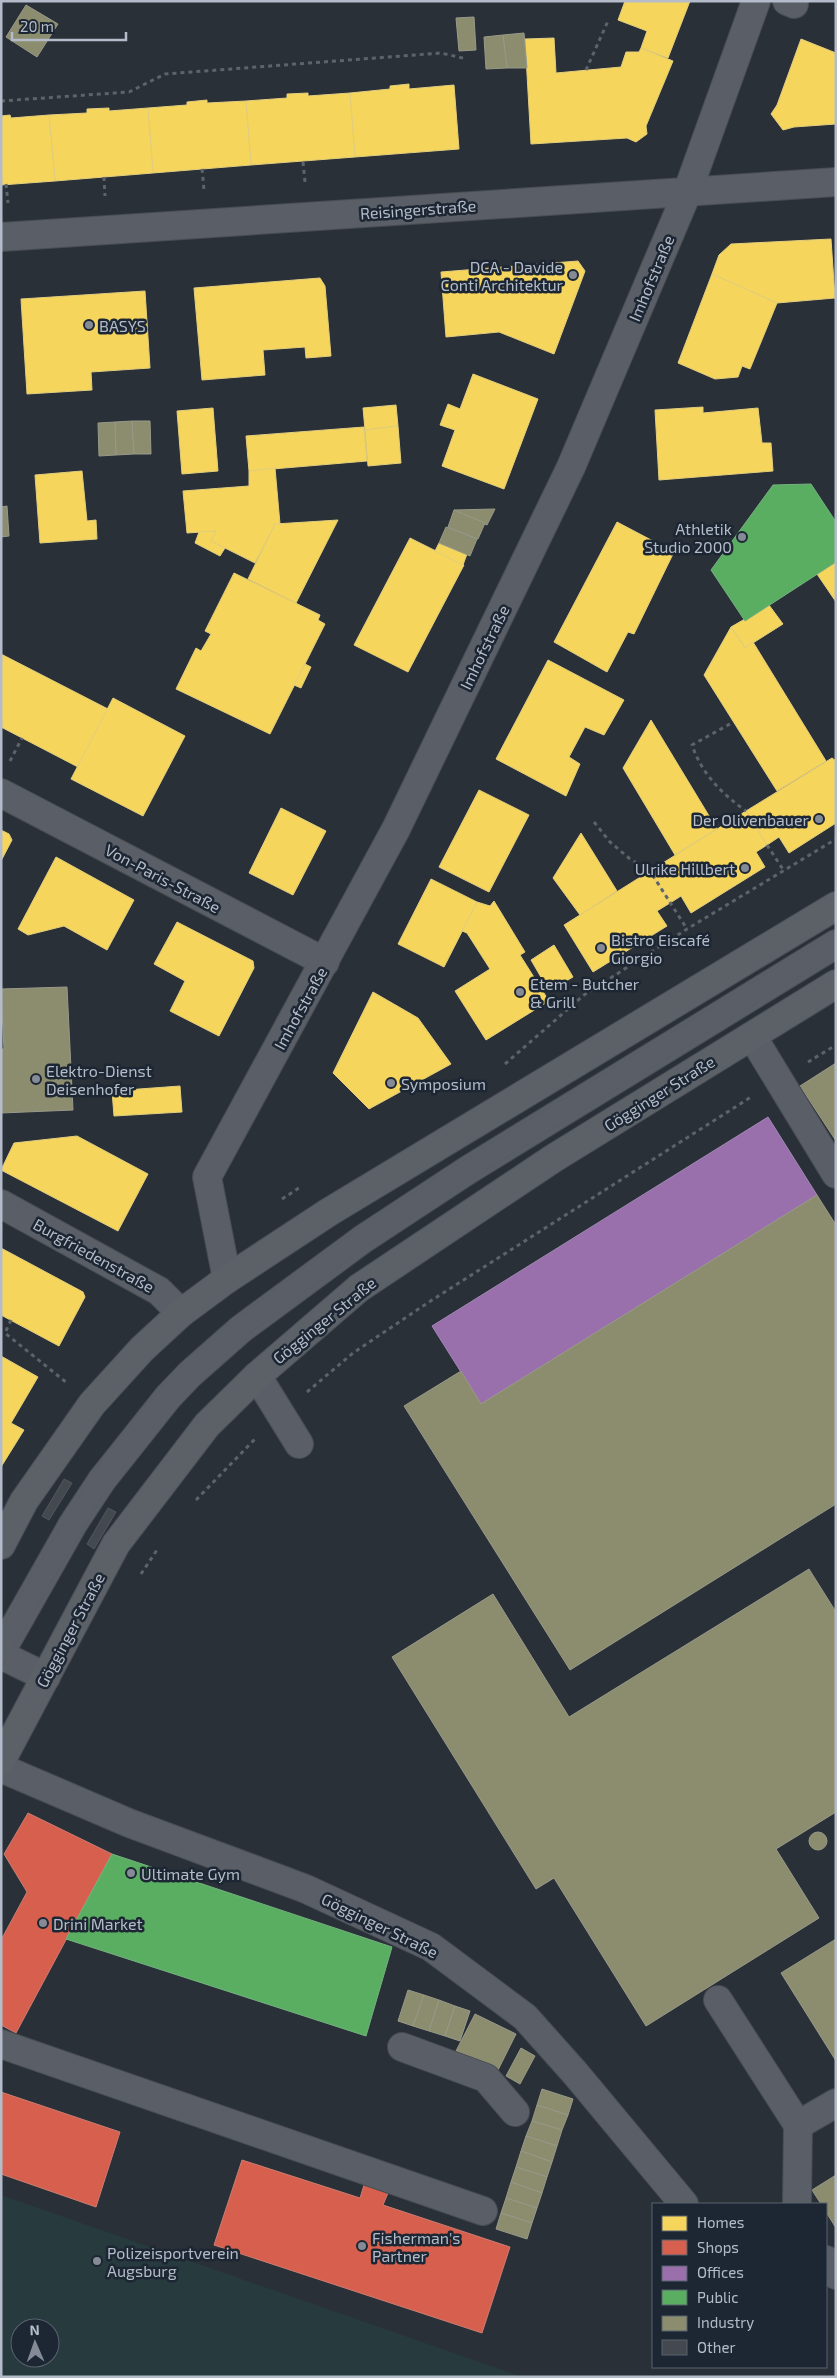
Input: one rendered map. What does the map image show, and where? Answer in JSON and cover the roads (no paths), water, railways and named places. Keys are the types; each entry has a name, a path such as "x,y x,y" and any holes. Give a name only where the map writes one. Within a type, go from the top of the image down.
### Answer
{"main road":[{"path":"1,1546 24,1501 92,1404 142,1349 181,1313 227,1279 328,1212 836,906"},
{"name":"Gögginger Straße","path":"1,1761 116,1544 207,1425 257,1376 359,1288 554,1158 836,984"}],"street":[{"name":"Imhofstraße","path":"227,1279 208,1177 396,829 571,467 687,194 756,1"},
{"name":"Reisingerstraße","path":"1,236 687,194 836,182"},
{"name":"Von-Paris-Straße","path":"1,793 325,962"},
{"path":"1,1651 73,1524 102,1480 168,1397 190,1374 241,1329 362,1239 460,1176 836,944"},
{"path":"752,1036 836,1174"},
{"name":"Burgfriedenstraße","path":"1,1204 159,1291 181,1313"},
{"path":"257,1376 299,1444"},
{"path":"1,1655 46,1677"},
{"name":"Gögginger Straße","path":"1,1768 129,1823 306,1889 431,1947 525,2016 576,2073 683,2203"},
{"path":"718,2000 798,2125 797,2203"},
{"path":"1,2044 192,2122 393,2171 483,2210"},
{"path":"402,2047 430,2064 486,2078 515,2112"},
{"path":"798,2125 836,2103"},
{"path":"827,2262 836,2275"}],"tram line":[{"path":"1,1628 93,1473 137,1416 181,1366 233,1321 356,1230 462,1161 836,931"},
{"path":"1,1668 109,1485 153,1428 195,1381 246,1336 367,1246 473,1178 836,954"}],"place":[{"name":"DCA - Davide Conti Architektur","path":"573,275"},
{"name":"BASYS","path":"89,325"},
{"name":"Athletik Studio 2000","path":"742,537"},
{"name":"Der Olivenbauer","path":"819,819"},
{"name":"Ulrike Hillbert","path":"745,868"},
{"name":"Bistro Eiscafé Giorgio","path":"601,948"},
{"name":"Etem - Butcher & Grill","path":"520,992"},
{"name":"Elektro-Dienst Deisenhofer","path":"36,1079"},
{"name":"Symposium","path":"391,1083"},
{"name":"Ultimate Gym","path":"131,1873"},
{"name":"Drini Market","path":"43,1923"},
{"name":"Fisherman's Partner","path":"362,2246"},
{"name":"Polizeisportverein Augsburg","path":"97,2261"}]}
